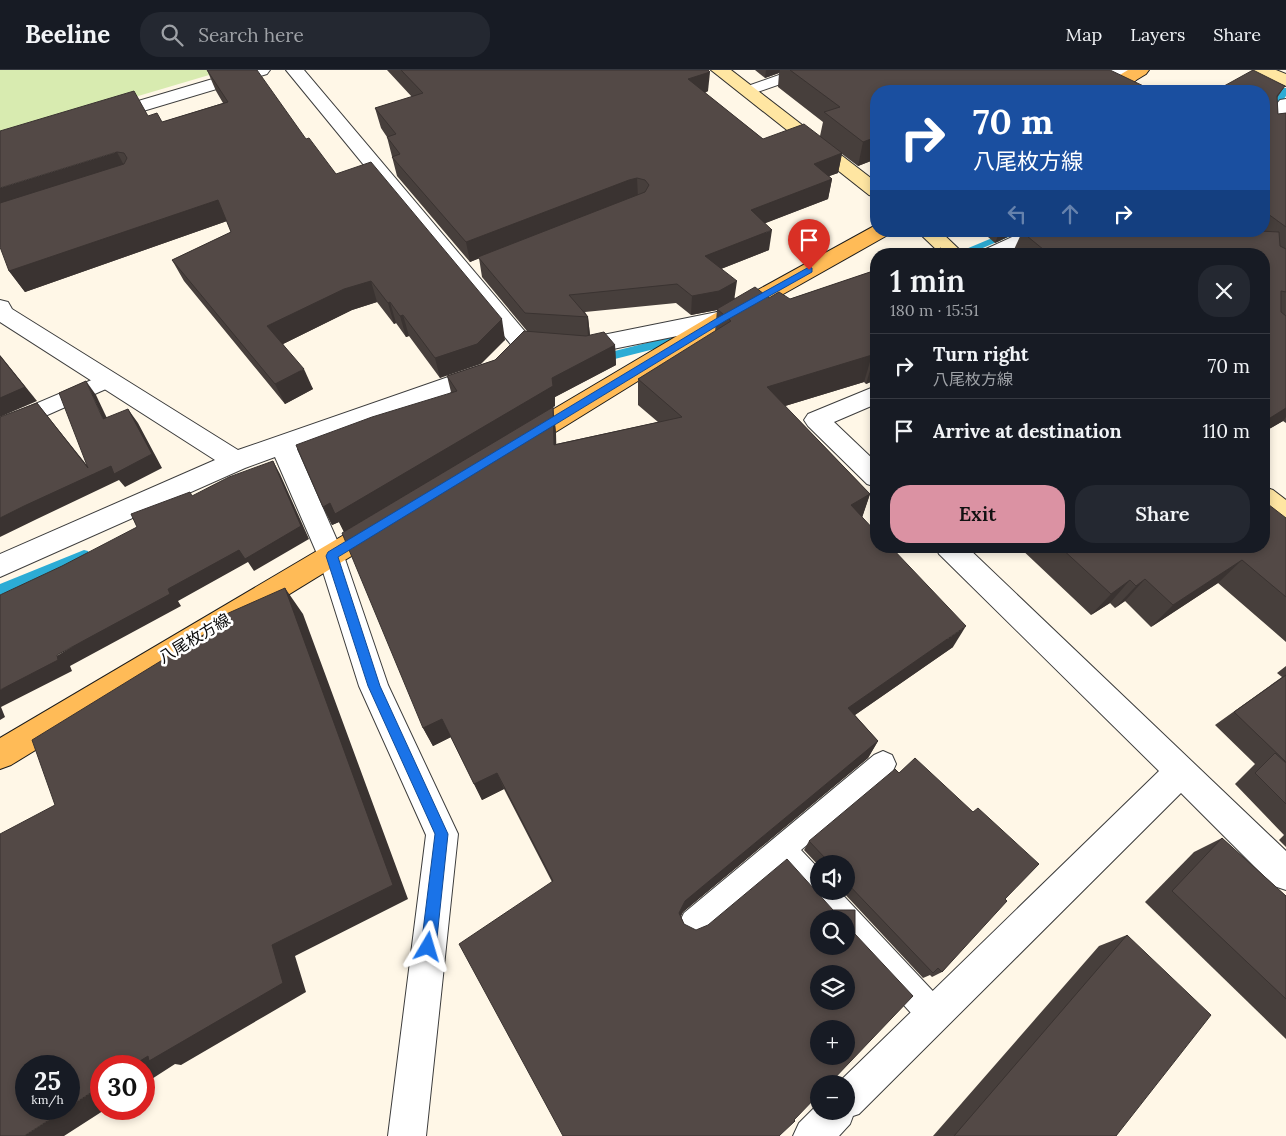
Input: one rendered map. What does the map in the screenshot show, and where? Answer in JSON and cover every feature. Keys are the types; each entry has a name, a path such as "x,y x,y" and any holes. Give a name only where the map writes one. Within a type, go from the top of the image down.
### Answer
{"main road":[{"path":"1113,85 1128,72"},
{"path":"503,452 722,319 870,236"},
{"name":"八尾枚方線","path":"0,755 402,513"}],"street":[{"path":"93,120 261,70"},
{"path":"294,70 473,270 510,351"},
{"path":"720,70 870,186"},
{"path":"1262,70 1286,81"},
{"path":"1270,124 1286,104"},
{"path":"934,237 947,248"},
{"path":"1006,248 1030,237"},
{"path":"1,311 236,461"},
{"path":"0,566 236,461 490,372 510,351 588,346 722,319"},
{"path":"870,398 816,420 870,472"},
{"path":"282,444 332,556 374,686 442,834 407,1136"},
{"path":"1270,502 1286,514"},
{"path":"955,553 1286,874"},
{"path":"855,1093 1180,771"},
{"path":"812,1136 827,1120"}],"lane":[{"path":"747,91 807,70"},
{"path":"0,428 108,380"},
{"path":"694,923 883,764"},
{"path":"781,850 810,881"},
{"path":"828,900 837,910"},
{"path":"855,929 933,1014"}],"green space":[{"path":"0,70 226,70 0,137"}],"building":[{"path":"207,70 257,70 306,139 309,138 336,174 371,162 502,319 477,344 435,358 403,315 400,316 371,281 344,289 267,326 304,369 275,384 172,260 231,232 218,200 9,271 0,247 0,203 124,164 127,158 124,153 117,152 0,188 0,131 134,91 148,116 157,113 162,122 228,102"},
{"path":"401,70 708,70 710,72 688,79 763,139 804,124 842,153 814,164 832,179 751,210 772,230 705,256 737,281 719,291 692,296 677,284 569,295 588,317 525,313 478,257 645,192 649,185 645,180 637,178 629,180 466,242 392,157 400,154 387,137 396,134 375,108 423,93"},
{"path":"790,70 1110,70 1141,85 870,85 870,139 863,142 824,112 840,107"},
{"path":"1253,70 1285,86 1277,96 1278,114 1286,113 1286,227 1270,215 1270,85 1226,85"},
{"path":"1270,232 1279,232 1280,246 1286,249 1286,292 1281,291 1281,312 1286,316 1286,408 1270,418 1270,248 1042,248 1028,237 1270,237"},
{"path":"870,272 870,356 767,387 870,494 851,505 870,526 870,553 897,553 966,626 848,708 878,741 685,901 679,913 684,924 696,930 708,925 787,859 810,884 810,900 824,900 833,910 810,910 810,955 855,955 855,934 913,996 855,1057 855,1020 810,1020 810,1065 847,1065 838,1075 810,1075 810,1103 779,1136 563,1136 459,944 553,881 497,773 474,784 442,719 423,728 342,533 553,407 554,445 682,417 638,379 731,321 717,309 755,287 769,298 779,292 790,299"},
{"path":"524,331 586,336 604,332 615,345 552,378 553,386 335,514 330,503 323,507 296,445 372,417 457,391 447,376 495,360"},
{"path":"0,356 25,387 0,398"},
{"path":"86,381 103,419 128,409 152,454 114,474 111,466 0,518 0,417 37,403 88,468 59,393"},
{"path":"273,461 301,526 245,559 239,550 168,589 170,594 57,655 58,660 0,690 0,595 62,566 137,527 131,514 190,492 192,496 229,477"},
{"path":"1270,506 1286,518 1286,597 1242,560 1173,605 1145,579 1136,586 1130,580 1111,594 1067,553 1270,553"},
{"path":"285,588 393,885 272,945 283,983 155,1058 155,1055 90,1055 90,1093 80,1100 80,1055 15,1055 15,1120 49,1120 24,1136 0,1136 0,834 55,805 32,740 226,621 224,615"},
{"path":"1286,675 1286,762 1234,712"},
{"path":"1275,753 1286,763 1286,804 1255,773"},
{"path":"915,758 973,812 978,808 1039,864 1005,899 1007,901 942,972 938,968 933,973 855,891 855,855 822,855 809,841 895,769 899,773"},
{"path":"1222,838 1286,896 1286,999 1172,891"},
{"path":"1127,935 1211,1015 1116,1136 954,1136"}],"waterway":[{"path":"1270,112 1286,90"},
{"path":"974,248 1003,237"},
{"path":"599,359 682,338"},
{"path":"0,590 84,555"}],"route":[{"path":"428,947 442,834 374,686 332,556 722,319 809,270"}]}
